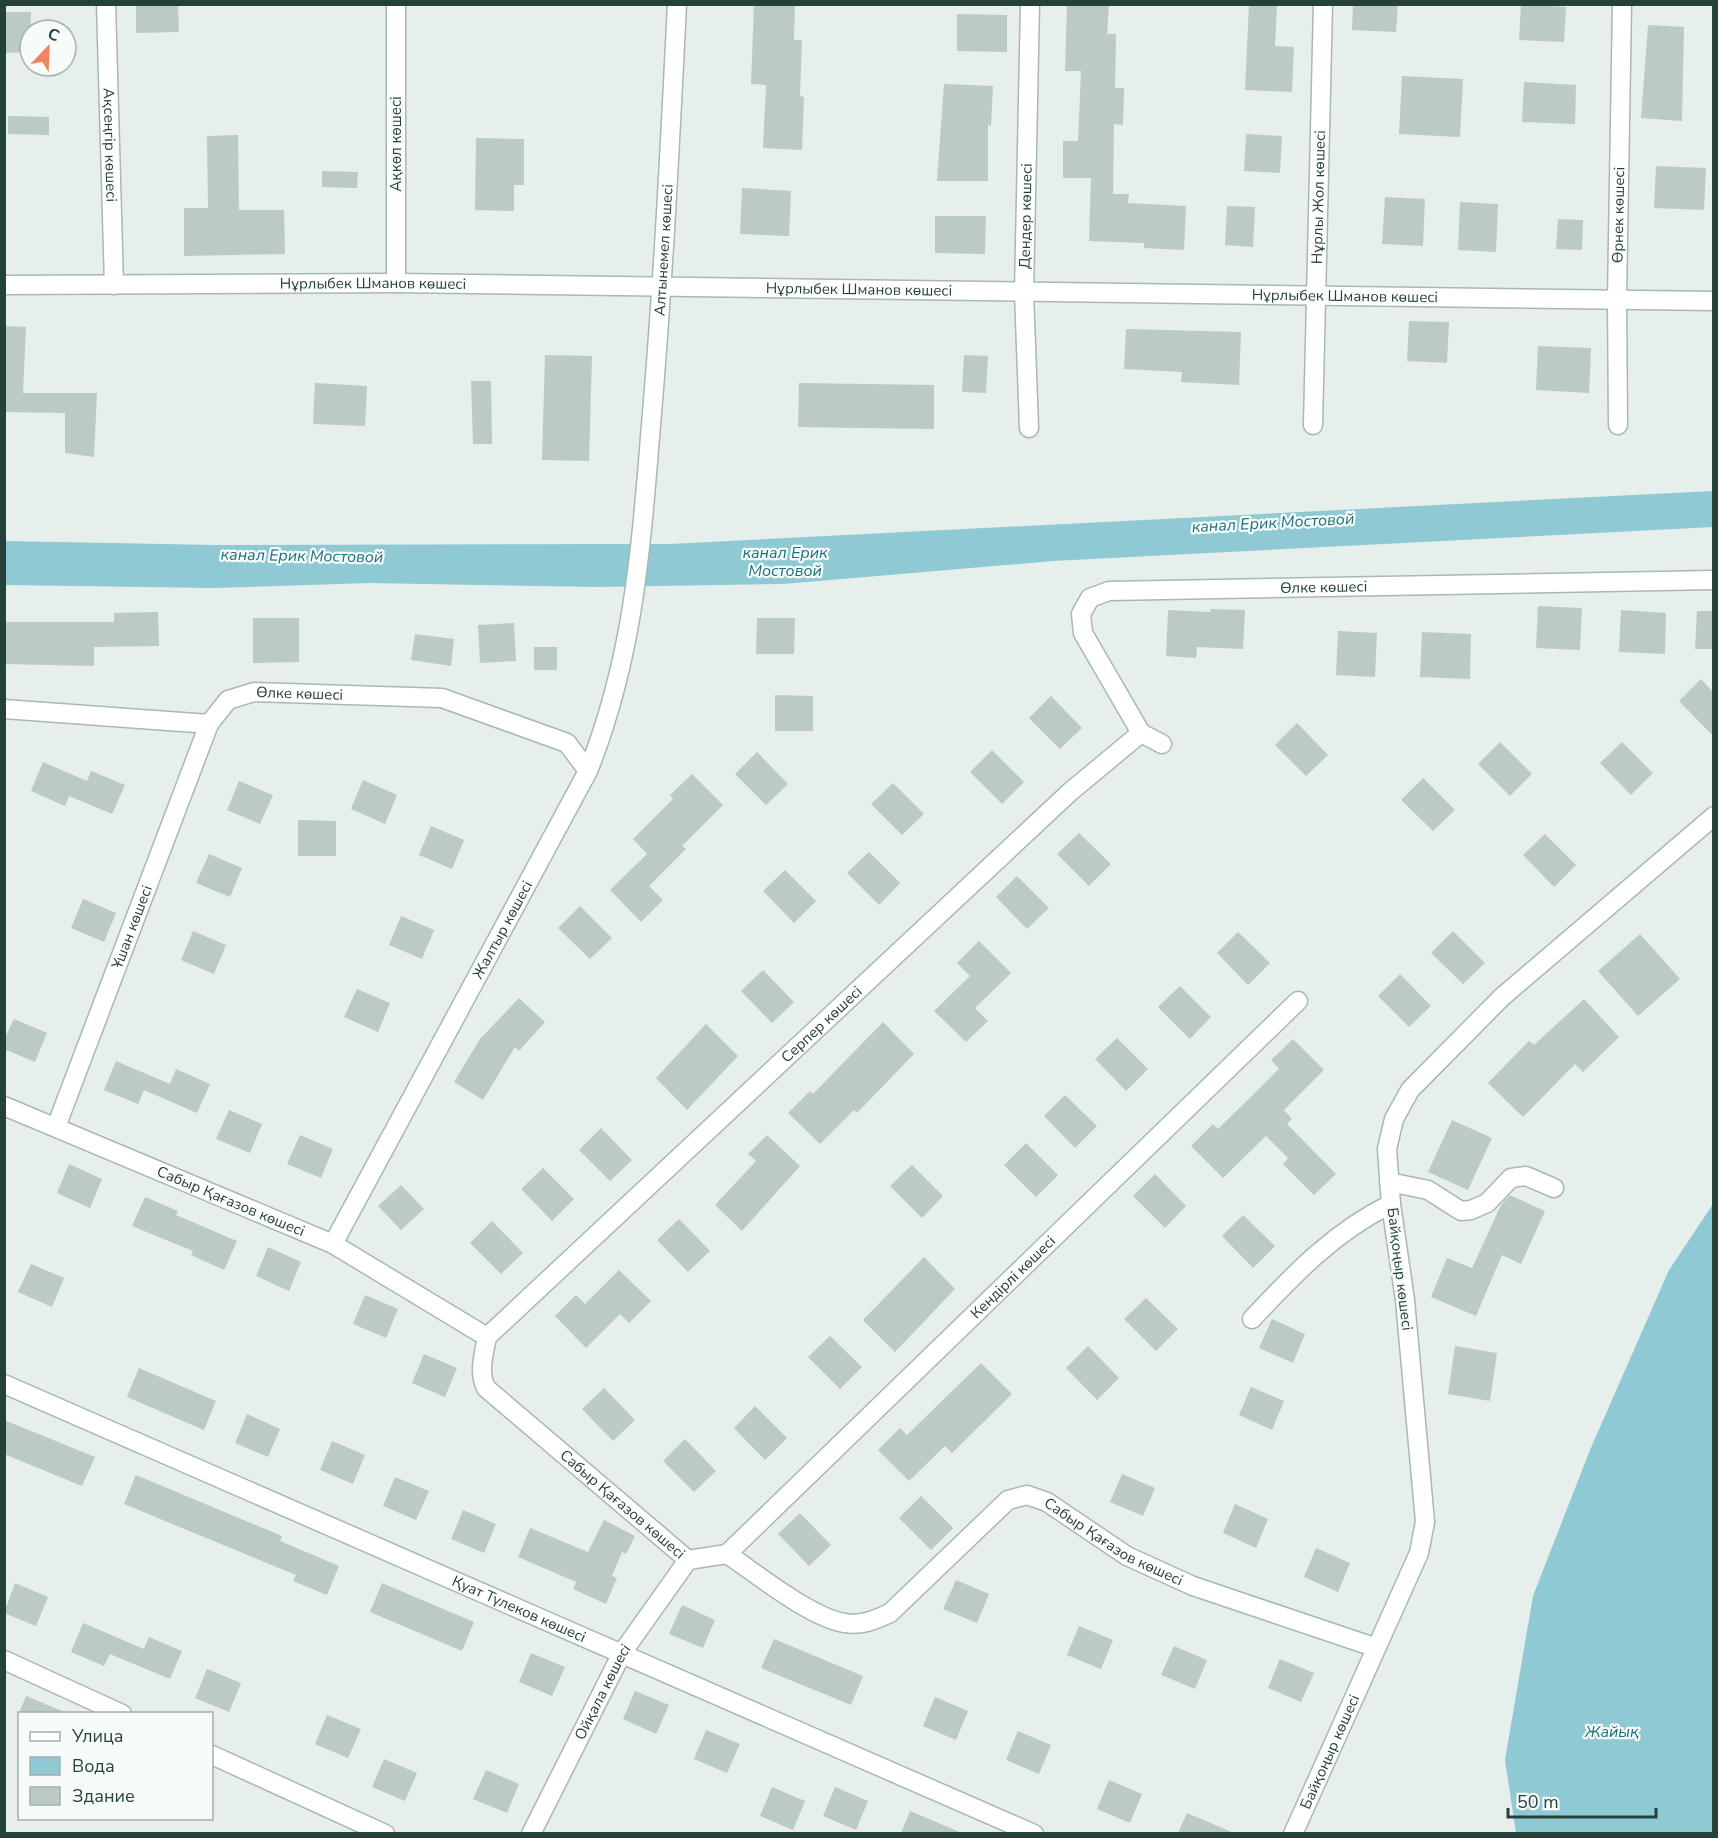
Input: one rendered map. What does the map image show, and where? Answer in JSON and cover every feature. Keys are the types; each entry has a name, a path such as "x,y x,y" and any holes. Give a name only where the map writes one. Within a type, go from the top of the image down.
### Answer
{"street":[{"name":"Ақсеңгір көшесі","path":"106,4 114,285"},
{"name":"Ақкөл көшесі","path":"396,4 396,283"},
{"name":"Алтынемел көшесі","path":"635,600 663,286 677,4"},
{"name":"Дендер көшесі","path":"1029,428 1024,292 1030,4"},
{"name":"Нұрлы Жол көшесі","path":"1313,425 1323,4"},
{"name":"Өрнек көшесі","path":"1618,425 1617,299 1622,4"},
{"name":"Нұрлыбек Шманов көшесі","path":"4,285 396,283 1713,301"},
{"name":"Өлке көшесі","path":"1141,733 1083,633 1081,614 1090,598 1109,591 1713,580"},
{"name":"Жалтыр көшесі","path":"333,1244 588,771 606,725 626,653 635,600"},
{"name":"Өлке көшесі","path":"209,724 228,700 254,692 441,698 567,743 588,771"},
{"path":"4,709 209,724"},
{"name":"Ұшан көшесі","path":"56,1127 209,724"},
{"path":"1141,733 1162,744"},
{"name":"Серпер көшесі","path":"487,1337 1070,792 1141,733"},
{"name":"Байқоңыр көшесi","path":"1293,1833 1374,1647 1419,1553 1425,1522 1405,1300 1391,1204 1387,1149 1389,1133 1410,1090 1502,997 1713,816"},
{"name":"Кендірлі көшесі","path":"727,1554 1298,1001"},
{"name":"Сабыр Қағазов көшесі","path":"4,1106 333,1244 487,1337 482,1369 482,1380 486,1388 688,1560 727,1554 823,1617 845,1623 867,1623 890,1613 1008,1500 1026,1495 1047,1502 1127,1556 1193,1586 1374,1647"},
{"path":"1389,1182 1428,1190 1461,1211 1471,1210 1487,1203 1511,1178 1526,1176 1554,1188"},
{"path":"1252,1319 1299,1270 1333,1240 1361,1218 1391,1204"},
{"name":"Қуат Түлеков көшесі","path":"4,1384 1034,1833"},
{"name":"Ойқала көшесі","path":"531,1833 622,1653 688,1560"},
{"path":"4,1660 120,1712"},
{"path":"213,1755 385,1833"}],"water":[{"name":"канал Ерик Мостовой","path":"1713,491 1713,527 1053,561 783,584 598,587 369,583 214,588 5,585 5,541 215,545 670,544"},
{"name":"Жайық","path":"1713,1204 1713,1833 1516,1833 1505,1760 1533,1596 1590,1450 1669,1270"}],"building":[{"path":"136,4 178,4 179,32 136,33"},
{"path":"754,4 795,4 794,40 802,40 800,96 804,97 802,150 763,148 766,85 751,84"},
{"path":"1067,4 1109,4 1107,34 1116,34 1115,88 1124,88 1123,125 1114,124 1113,194 1129,194 1128,203 1186,206 1184,250 1144,248 1144,243 1089,241 1091,178 1063,178 1063,141 1078,141 1081,71 1065,71"},
{"path":"1249,4 1277,4 1275,46 1294,47 1292,92 1245,90"},
{"path":"1353,4 1398,4 1396,32 1352,30"},
{"path":"1521,4 1566,7 1564,42 1519,40"},
{"path":"4,12 31,12 31,18 18,18 18,52 4,53"},
{"path":"957,14 1007,15 1007,52 957,51"},
{"path":"1648,25 1684,27 1682,121 1641,118"},
{"path":"1402,76 1463,79 1460,137 1399,134"},
{"path":"1524,82 1576,85 1575,124 1522,122"},
{"path":"944,84 993,86 991,126 988,125 988,181 937,181"},
{"path":"8,116 49,117 49,135 8,134"},
{"path":"1246,134 1282,136 1280,173 1244,171"},
{"path":"238,135 239,210 284,210 285,254 184,256 184,208 208,208 207,136"},
{"path":"476,138 524,139 524,185 514,185 514,211 475,210"},
{"path":"1656,166 1706,168 1704,210 1654,208"},
{"path":"322,171 358,172 357,188 322,187"},
{"path":"742,188 791,191 789,236 740,234"},
{"path":"1385,197 1425,199 1423,246 1382,244"},
{"path":"1460,202 1498,204 1496,252 1458,250"},
{"path":"1227,206 1255,207 1253,247 1225,245"},
{"path":"935,216 986,216 985,254 935,253"},
{"path":"1558,219 1583,220 1582,250 1556,249"},
{"path":"1409,321 1449,322 1447,363 1407,361"},
{"path":"4,326 26,327 23,393 97,393 94,457 65,453 65,413 4,412"},
{"path":"1126,329 1241,332 1239,385 1181,382 1182,372 1124,369"},
{"path":"1538,346 1591,348 1589,393 1536,390"},
{"path":"545,355 592,356 589,461 542,460"},
{"path":"964,355 988,356 986,393 962,392"},
{"path":"471,381 491,381 492,444 473,444"},
{"path":"315,383 367,386 365,426 313,424"},
{"path":"799,383 934,385 934,429 798,427"},
{"path":"1538,606 1582,608 1580,650 1536,648"},
{"path":"1211,609 1245,610 1243,649 1197,647 1196,658 1166,656 1168,610 1210,612"},
{"path":"1621,610 1666,613 1665,654 1619,652"},
{"path":"1697,611 1713,611 1713,649 1695,649"},
{"path":"158,612 159,646 94,647 94,666 4,664 4,622 114,622 114,613"},
{"path":"253,618 299,618 299,662 253,663"},
{"path":"757,618 795,618 794,654 756,654"},
{"path":"514,623 516,661 480,663 478,625"},
{"path":"1338,631 1377,633 1375,677 1336,675"},
{"path":"1422,632 1471,634 1470,679 1420,677"},
{"path":"415,634 454,639 451,666 411,660"},
{"path":"534,647 557,647 557,670 534,670"},
{"path":"1701,679 1713,692 1713,736 1679,701"},
{"path":"775,695 813,696 813,731 775,731"},
{"path":"1051,696 1082,728 1060,749 1029,718"},
{"path":"1297,723 1328,755 1306,776 1275,745"},
{"path":"1500,742 1532,774 1510,796 1478,764"},
{"path":"1622,742 1653,773 1631,795 1600,763"},
{"path":"992,750 1024,782 1002,804 970,772"},
{"path":"757,752 788,784 766,805 735,774"},
{"path":"43,762 87,781 91,771 125,785 112,814 69,796 65,806 31,791"},
{"path":"692,774 723,805 682,846 686,849 649,886 663,900 641,922 610,890 647,854 633,839 673,799 670,795"},
{"path":"1423,778 1455,810 1433,831 1401,800"},
{"path":"363,780 397,795 385,824 351,809"},
{"path":"239,781 273,795 260,824 227,810"},
{"path":"893,783 924,814 902,835 871,804"},
{"path":"298,820 336,821 336,856 298,856"},
{"path":"431,826 464,840 452,869 419,855"},
{"path":"1079,833 1111,864 1089,886 1057,854"},
{"path":"1545,834 1576,865 1554,887 1523,855"},
{"path":"869,852 900,883 879,905 847,873"},
{"path":"209,854 242,868 230,897 196,883"},
{"path":"785,870 816,901 794,923 763,891"},
{"path":"1017,876 1049,908 1027,929 996,897"},
{"path":"83,899 116,913 104,942 71,928"},
{"path":"580,906 612,938 590,959 558,928"},
{"path":"401,916 434,930 422,959 389,945"},
{"path":"193,931 226,945 214,974 181,960"},
{"path":"1453,931 1485,963 1463,984 1431,953"},
{"path":"1238,932 1270,963 1248,985 1217,953"},
{"path":"1640,934 1680,979 1638,1016 1598,971"},
{"path":"979,941 1011,973 975,1008 988,1021 966,1042 934,1011 970,976 957,963"},
{"path":"763,970 794,1002 772,1023 741,991"},
{"path":"1400,974 1431,1006 1409,1027 1378,996"},
{"path":"1180,986 1211,1017 1190,1039 1158,1007"},
{"path":"357,989 390,1003 378,1032 344,1017"},
{"path":"519,998 545,1022 519,1051 515,1047 483,1100 454,1082 480,1039"},
{"path":"1584,999 1619,1037 1583,1072 1575,1064 1523,1117 1488,1083 1529,1041 1534,1045"},
{"path":"14,1019 47,1033 35,1062 4,1049 4,1040"},
{"path":"883,1022 914,1054 857,1113 854,1110 820,1144 788,1113 810,1091 813,1094"},
{"path":"706,1024 738,1056 687,1110 656,1078"},
{"path":"1117,1038 1148,1069 1126,1091 1095,1059"},
{"path":"1293,1039 1324,1070 1284,1110 1292,1119 1287,1124 1336,1174 1314,1195 1283,1164 1288,1158 1266,1136 1223,1178 1191,1146 1213,1124 1218,1129 1279,1069 1271,1060"},
{"path":"116,1061 170,1084 176,1069 210,1084 197,1113 144,1090 138,1104 104,1090"},
{"path":"1065,1095 1097,1126 1075,1148 1044,1116"},
{"path":"229,1110 262,1124 250,1153 216,1139"},
{"path":"1452,1120 1492,1138 1468,1190 1428,1172"},
{"path":"601,1128 632,1160 610,1181 579,1150"},
{"path":"300,1135 333,1149 321,1178 287,1164"},
{"path":"767,1135 800,1166 742,1231 715,1205 756,1161 748,1154"},
{"path":"1026,1143 1058,1175 1036,1197 1004,1165"},
{"path":"69,1164 102,1179 90,1208 57,1193"},
{"path":"912,1165 943,1196 922,1218 890,1186"},
{"path":"543,1168 574,1199 552,1221 521,1189"},
{"path":"1155,1174 1186,1206 1165,1228 1133,1196"},
{"path":"401,1185 424,1209 401,1230 378,1206"},
{"path":"1510,1195 1545,1211 1521,1264 1502,1255 1476,1316 1431,1297 1447,1258 1472,1268 1501,1205"},
{"path":"145,1197 178,1211 176,1215 237,1241 224,1270 191,1255 193,1251 132,1226"},
{"path":"1243,1215 1275,1246 1253,1268 1222,1236"},
{"path":"679,1219 710,1251 688,1272 657,1240"},
{"path":"492,1221 523,1253 501,1274 470,1243"},
{"path":"268,1247 301,1262 289,1291 256,1276"},
{"path":"924,1257 955,1289 895,1352 863,1320"},
{"path":"31,1264 64,1278 52,1307 18,1292"},
{"path":"619,1270 651,1301 629,1323 620,1314 586,1348 555,1316 576,1295 585,1304"},
{"path":"365,1295 398,1309 386,1338 353,1324"},
{"path":"1146,1298 1178,1329 1156,1351 1124,1319"},
{"path":"1272,1319 1305,1334 1293,1363 1259,1348"},
{"path":"830,1336 862,1367 840,1389 808,1357"},
{"path":"1088,1346 1119,1378 1097,1400 1066,1368"},
{"path":"1455,1346 1497,1353 1490,1401 1448,1394"},
{"path":"424,1354 457,1368 445,1397 412,1383"},
{"path":"981,1363 1012,1394 952,1453 945,1446 909,1481 878,1450 900,1428 907,1435"},
{"path":"139,1368 216,1401 204,1430 127,1397"},
{"path":"1251,1387 1284,1401 1272,1430 1239,1415"},
{"path":"604,1388 635,1420 613,1441 582,1409"},
{"path":"755,1406 787,1438 765,1460 734,1428"},
{"path":"247,1414 280,1429 268,1457 235,1443"},
{"path":"4,1420 95,1457 82,1486 4,1454"},
{"path":"685,1439 716,1471 694,1492 663,1461"},
{"path":"332,1441 365,1455 353,1484 320,1470"},
{"path":"1122,1474 1155,1488 1143,1516 1110,1502"},
{"path":"136,1475 282,1536 280,1541 339,1566 327,1595 293,1581 296,1575 124,1504"},
{"path":"395,1477 429,1491 416,1520 383,1506"},
{"path":"921,1496 953,1528 931,1550 899,1518"},
{"path":"1235,1504 1268,1519 1256,1548 1223,1533"},
{"path":"463,1510 496,1524 484,1553 451,1539"},
{"path":"800,1513 831,1545 809,1566 778,1534"},
{"path":"604,1520 635,1536 626,1554 622,1552 612,1576 617,1578 606,1604 573,1589 576,1582 518,1557 530,1528 588,1552"},
{"path":"1316,1548 1350,1563 1338,1592 1304,1577"},
{"path":"956,1580 989,1594 977,1623 943,1609"},
{"path":"15,1583 48,1597 36,1626 4,1613"},
{"path":"382,1583 474,1622 462,1651 370,1612"},
{"path":"682,1605 715,1620 703,1648 669,1634"},
{"path":"83,1623 144,1649 149,1637 182,1651 170,1679 110,1654 104,1666 71,1652"},
{"path":"1079,1626 1113,1640 1101,1669 1067,1655"},
{"path":"774,1639 863,1676 851,1705 761,1668"},
{"path":"1174,1646 1207,1660 1195,1689 1161,1675"},
{"path":"531,1653 565,1667 552,1696 519,1682"},
{"path":"1280,1659 1314,1673 1301,1702 1268,1688"},
{"path":"207,1669 241,1683 229,1712 195,1698"},
{"path":"635,1691 669,1705 656,1734 623,1719"},
{"path":"26,1696 65,1712 19,1712"},
{"path":"935,1697 968,1711 956,1740 923,1726"},
{"path":"327,1715 361,1729 348,1758 315,1744"},
{"path":"706,1730 740,1744 727,1773 694,1759"},
{"path":"1018,1731 1051,1745 1039,1774 1006,1760"},
{"path":"384,1759 417,1773 405,1801 372,1787"},
{"path":"486,1770 519,1784 507,1813 473,1799"},
{"path":"1109,1780 1142,1794 1130,1823 1097,1809"},
{"path":"772,1787 805,1801 793,1830 760,1816"},
{"path":"835,1787 868,1801 856,1830 823,1816"},
{"path":"910,1811 962,1833 901,1833"},
{"path":"1187,1813 1234,1833 1178,1833"}]}
